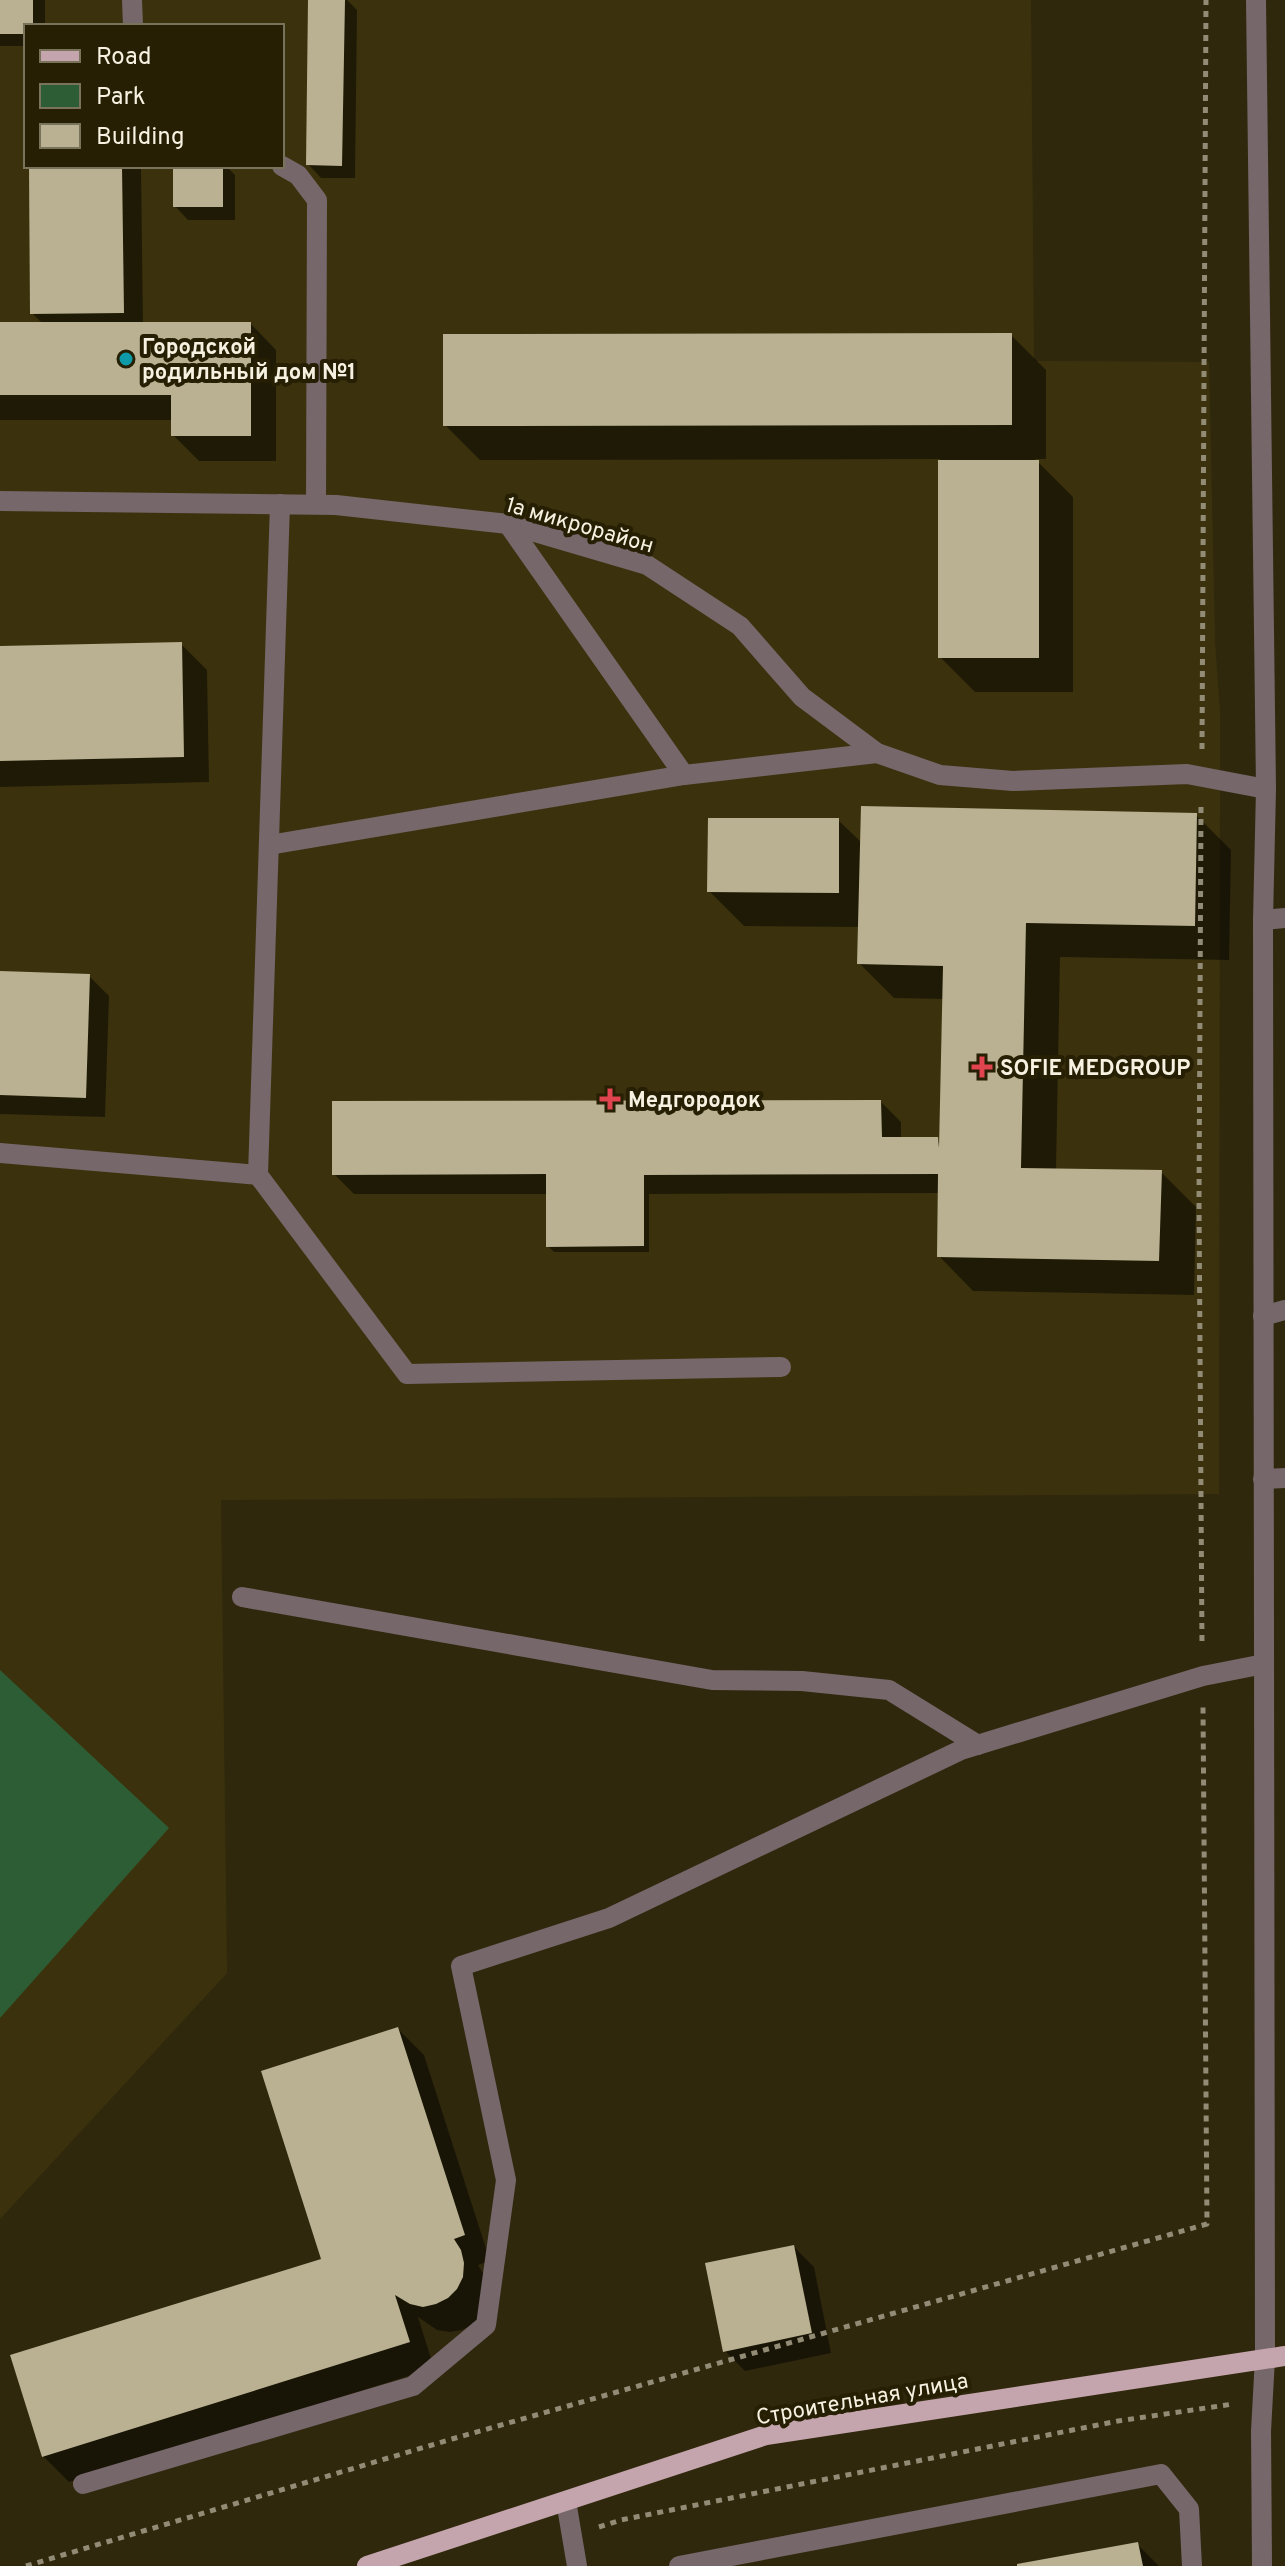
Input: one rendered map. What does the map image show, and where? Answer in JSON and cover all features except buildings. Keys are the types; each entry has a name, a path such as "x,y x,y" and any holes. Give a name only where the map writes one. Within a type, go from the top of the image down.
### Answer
{"main road":[{"name":"Строительная улица","path":"367,2566 766,2435 1275,2357"}],"street":[{"path":"132,0 133,24"},
{"path":"1256,0 1266,789 1263,920 1264,1664 1275,2357 1263,2399 1262,2566"},
{"path":"284,167 298,175 317,200 316,504"},
{"name":"1а микрорайон","path":"0,501 316,504 508,524 647,565 740,626 802,697 877,753 940,775 1013,781 1187,774 1266,789"},
{"path":"280,504 258,1175 407,1374 781,1367"},
{"path":"508,524 684,775"},
{"path":"269,845 684,775 877,753"},
{"path":"1263,920 1285,918"},
{"path":"0,1153 258,1175"},
{"path":"1263,1316 1285,1310"},
{"path":"1263,1479 1285,1478"},
{"path":"242,1597 712,1680 802,1681 889,1690 978,1745"},
{"path":"83,2484 413,2386 486,2325 506,2180 461,1966 609,1918 978,1745 1203,1676 1264,1664"},
{"path":"679,2566 1161,2474 1189,2509 1192,2566"},
{"path":"566,2501 577,2566"}],"path":[{"path":"26,2566 452,2439 1207,2224 1199,1216 1206,0"},
{"path":"572,2535 621,2520 1102,2424 1263,2399"}],"shaded area":[{"name":"Медгородок","path":"0,0 1031,0 1034,361 1209,362 1215,641 1220,713 1219,1494 221,1500 227,1973 0,2219"}],"green space":[{"path":"0,1670 169,1828 0,2018"}],"place":[{"name":"Городской родильный дом №1","path":"126,359"},
{"name":"SOFIE MEDGROUP","path":"982,1067"},
{"name":"Медгородок","path":"610,1099"}]}
